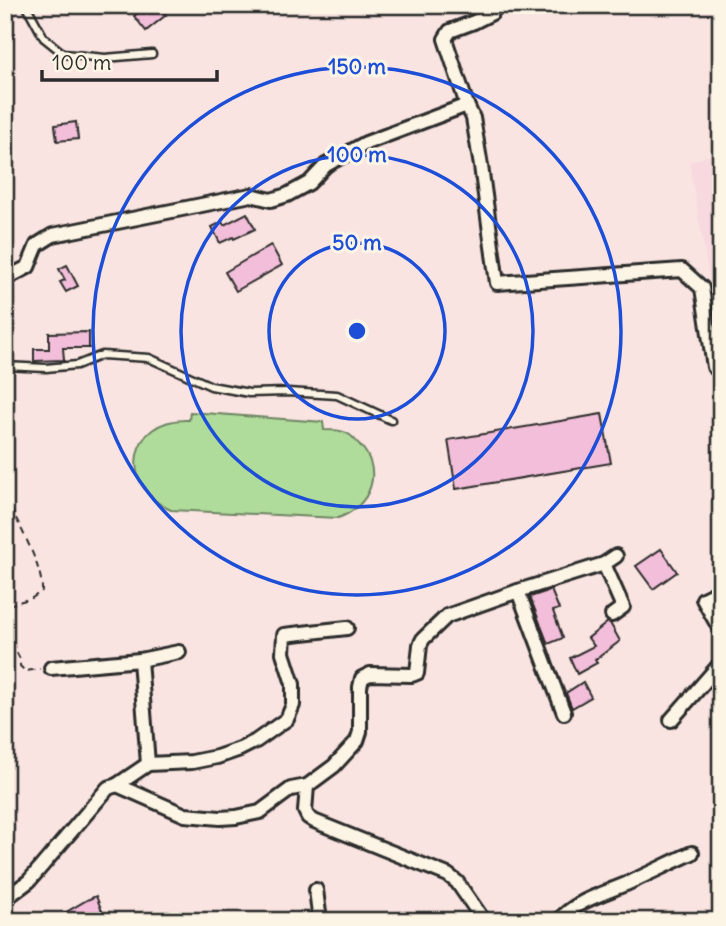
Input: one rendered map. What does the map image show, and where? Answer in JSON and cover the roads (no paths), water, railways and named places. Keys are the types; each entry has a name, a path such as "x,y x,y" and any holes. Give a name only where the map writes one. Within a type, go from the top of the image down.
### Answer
{"street":[{"path":"487,5 492,13 450,30 445,39 473,118 497,283 682,270 702,288 714,367"},
{"path":"5,279 28,267 37,245 52,235 251,195 271,200 287,195 309,183 327,165 366,142 467,105"},
{"path":"117,785 184,815 220,818 260,812 291,789 307,786 334,766 357,741 360,732 362,678 370,674 412,676 417,673 423,639 447,616 604,564 616,556"},
{"path":"604,564 623,607 612,615"},
{"path":"721,590 703,599 721,631"},
{"path":"518,591 564,713"},
{"path":"5,899 29,880 108,788 148,764 192,762 218,757 256,741 287,719 293,705 293,684 282,653 284,635 347,628"},
{"path":"51,668 140,660 179,652"},
{"path":"140,660 148,764"},
{"path":"671,720 721,663"},
{"path":"307,786 305,811 308,817 448,875 457,882 484,921"},
{"path":"558,921 566,911 593,897 692,853"},
{"path":"316,890 320,921"}],"lane":[{"path":"26,5 44,38 64,54 105,58 152,54"},
{"path":"5,366 46,368 77,365 102,355 149,358 211,386 249,393 287,391 337,396 391,420"}]}
